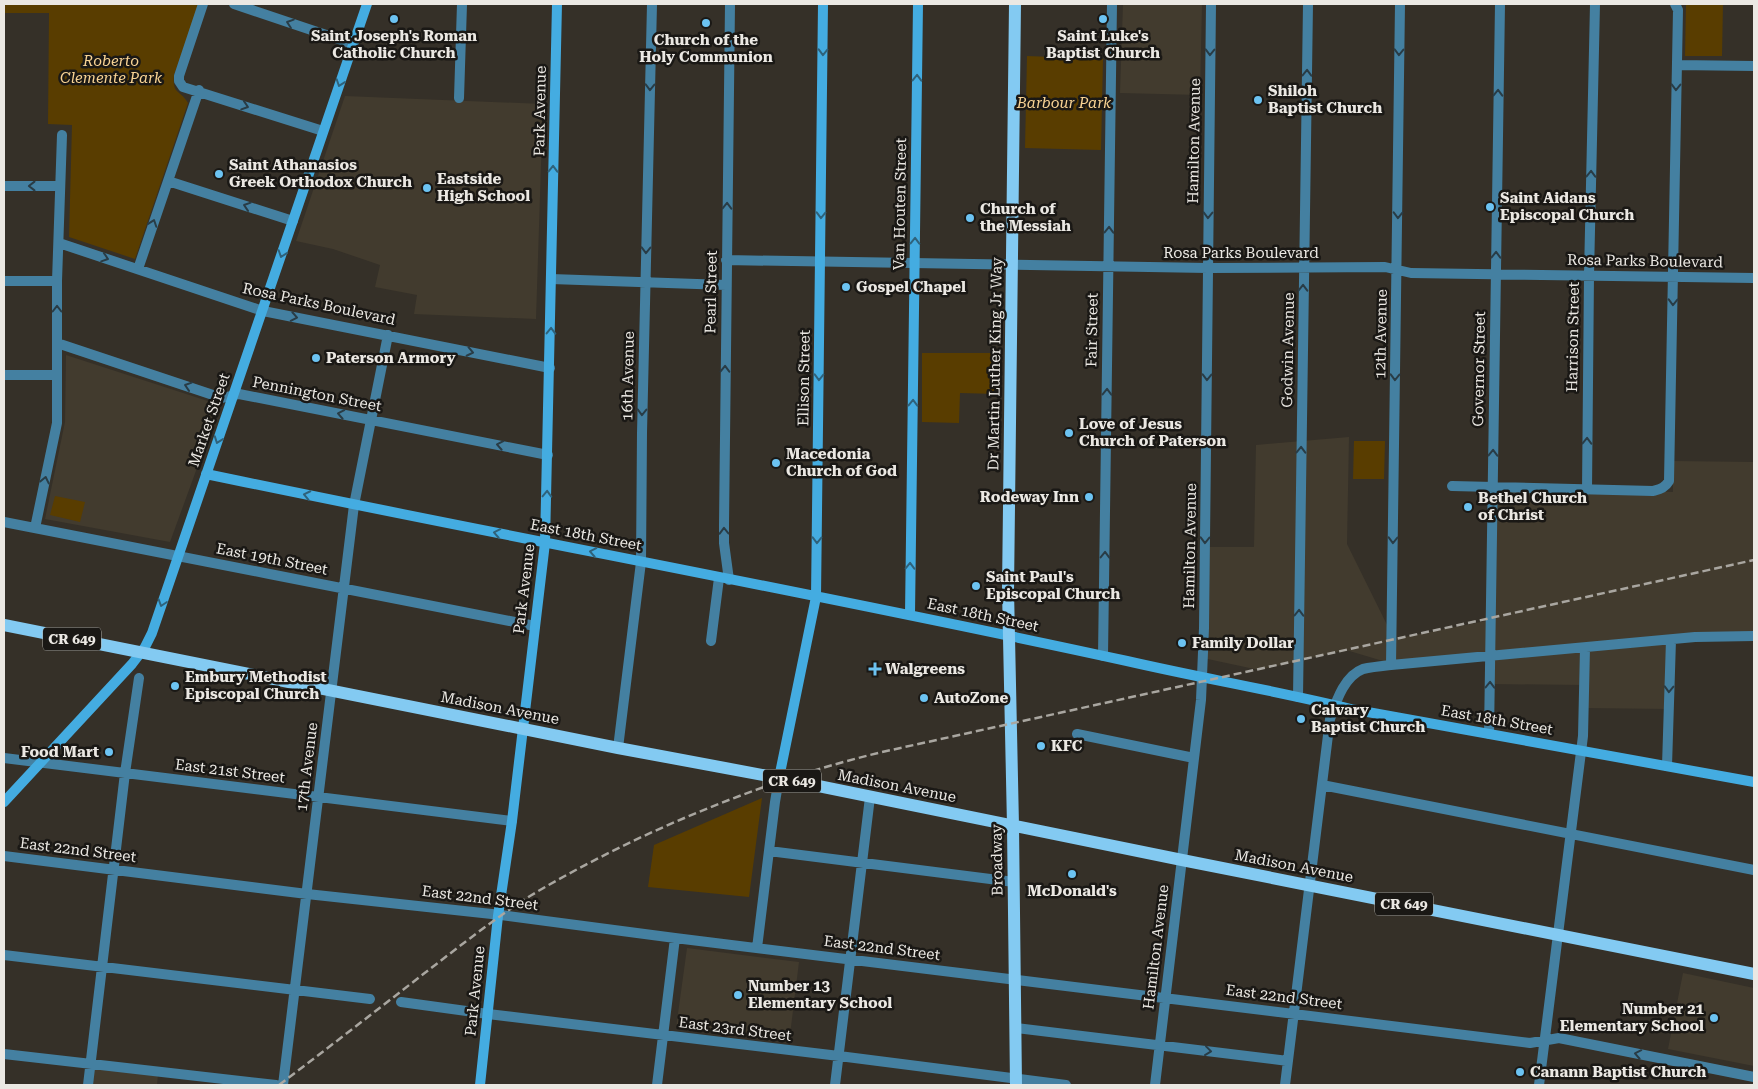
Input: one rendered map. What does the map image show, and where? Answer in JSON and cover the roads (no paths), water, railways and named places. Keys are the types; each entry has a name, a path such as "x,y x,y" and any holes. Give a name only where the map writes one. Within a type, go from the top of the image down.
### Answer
{"main road":[{"name":"Dr Martin Luther King Jr Way","path":"1009,635 1015,4"},
{"name":"Madison Avenue","path":"4,625 618,748 779,778 1754,974"},
{"name":"Broadway","path":"1009,635 1016,1082"}],"street":[{"path":"203,4 179,76 179,81 183,87 199,90 323,131"},
{"path":"234,4 353,44"},
{"name":"Market Street","path":"4,802 132,664 152,634 367,4"},
{"path":"459,98 462,4"},
{"name":"Park Avenue","path":"480,1085 498,916 512,821 545,543 557,4"},
{"name":"16th Avenue","path":"618,748 641,562 652,4"},
{"name":"Pearl Street","path":"711,641 724,578 730,4"},
{"name":"Ellison Street","path":"779,778 816,597 823,4"},
{"name":"Van Houten Street","path":"910,614 918,4"},
{"name":"Fair Street","path":"1103,656 1112,4"},
{"name":"Hamilton Avenue","path":"1155,1085 1202,677 1211,4"},
{"name":"Godwin Avenue","path":"1298,697 1308,4"},
{"name":"12th Avenue","path":"1391,665 1400,4"},
{"name":"Governor Street","path":"1489,734 1500,4"},
{"name":"Harrison Street","path":"1587,490 1589,275 1595,4"},
{"path":"1452,486 1653,491 1662,489 1669,481 1678,10 1674,4"},
{"path":"1677,65 1754,66"},
{"path":"138,269 199,90"},
{"path":"35,528 57,423 57,281 62,136"},
{"path":"168,181 293,221"},
{"path":"4,186 60,186"},
{"name":"Rosa Parks Boulevard","path":"59,243 263,310 550,368"},
{"name":"Rosa Parks Boulevard","path":"726,260 1012,266 1385,267 1411,273 1754,278"},
{"path":"551,279 726,285"},
{"path":"4,280 57,281"},
{"name":"17th Avenue","path":"283,1085 354,505 388,335"},
{"name":"Pennington Street","path":"57,343 222,398 234,394 548,455"},
{"path":"4,375 57,375"},
{"name":"East 18th Street","path":"206,474 816,597 910,614 1335,705 1754,782"},
{"name":"East 19th Street","path":"4,522 535,626"},
{"path":"1285,1085 1330,719 1342,690 1354,674 1369,668 1391,665 1695,637 1754,636"},
{"path":"1667,766 1671,640"},
{"path":"1539,1085 1584,736 1585,648"},
{"path":"88,1085 125,773 139,678"},
{"path":"1077,734 1194,758"},
{"name":"East 21st Street","path":"4,758 512,821"},
{"path":"757,948 779,778"},
{"path":"1322,785 1754,870"},
{"path":"835,1085 870,797"},
{"path":"769,851 1014,882"},
{"name":"East 22nd Street","path":"4,856 1530,1043 1559,1038 1754,1077"},
{"path":"657,1085 675,938"},
{"path":"4,955 370,999"},
{"name":"East 23rd Street","path":"401,1002 663,1036 839,1056 1016,1082 1066,1085"},
{"path":"1016,1028 1288,1061"},
{"path":"4,1054 276,1085"}],"railway":[{"path":"279,1085 477,933 530,896 581,867 633,841 755,790 818,769 882,752 1754,560"}],"place":[{"name":"Saint Joseph's Roman Catholic Church","path":"394,19"},
{"name":"Saint Luke's Baptist Church","path":"1103,19"},
{"name":"Church of the Holy Communion","path":"706,23"},
{"name":"Shiloh Baptist Church","path":"1258,100"},
{"name":"Saint Athanasios Greek Orthodox Church","path":"219,174"},
{"name":"Eastside High School","path":"427,188"},
{"name":"Saint Aidans Episcopal Church","path":"1490,207"},
{"name":"Church of the Messiah","path":"970,218"},
{"name":"Gospel Chapel","path":"846,287"},
{"name":"Paterson Armory","path":"316,358"},
{"name":"Love of Jesus Church of Paterson","path":"1069,433"},
{"name":"Macedonia Church of God","path":"776,463"},
{"name":"Rodeway Inn","path":"1089,497"},
{"name":"Bethel Church of Christ","path":"1468,507"},
{"name":"Saint Paul's Episcopal Church","path":"976,586"},
{"name":"Family Dollar","path":"1182,643"},
{"name":"Walgreens","path":"875,669"},
{"name":"Embury Methodist Episcopal Church","path":"175,686"},
{"name":"AutoZone","path":"924,698"},
{"name":"Calvary Baptist Church","path":"1301,719"},
{"name":"KFC","path":"1041,746"},
{"name":"Food Mart","path":"109,752"},
{"name":"McDonald's","path":"1072,874"},
{"name":"Number 13 Elementary School","path":"738,995"},
{"name":"Number 21 Elementary School","path":"1714,1018"},
{"name":"Canann Baptist Church","path":"1520,1072"}],"park label":[{"name":"Roberto Clemente Park","path":"111,70"},
{"name":"Barbour Park","path":"1064,103"}]}
